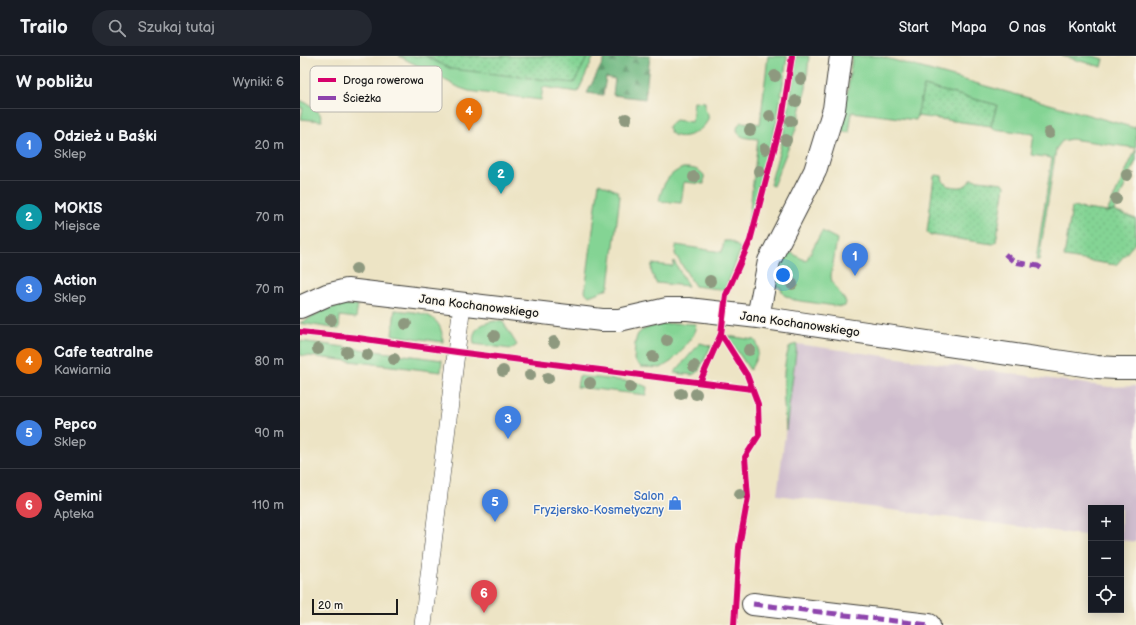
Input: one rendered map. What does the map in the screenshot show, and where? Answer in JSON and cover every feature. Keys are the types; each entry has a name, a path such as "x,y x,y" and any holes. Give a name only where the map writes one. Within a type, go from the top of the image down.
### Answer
{"street":[{"path":"758,317 769,261 818,164 834,109 841,56"},
{"name":"Jana Kochanowskiego","path":"300,307 327,295 347,290 602,320 619,320 655,311 681,309 758,317 1097,367 1136,368"},
{"path":"753,604 929,625"}],"lane":[{"path":"423,625 462,304"}],"shaded area":[{"path":"797,344 1109,387 1136,386 1136,542 1124,540 1124,505 1088,505 1088,536 777,495"}],"green space":[{"path":"399,56 594,56 578,92 543,87 541,100 469,91 442,79 442,66 418,66"},
{"path":"425,56 588,56 574,83 451,69"},
{"path":"606,56 650,56 645,99 613,95 615,79 606,77 603,95 587,93"},
{"path":"768,56 787,56 787,58 777,121 747,235 758,139 739,135 737,129 738,125 742,122 760,124"},
{"path":"796,56 809,56 806,88 796,129 773,186 770,185 780,149 790,101"},
{"path":"852,56 879,56 1135,128 1136,125 1136,148 1071,139 1062,141 1056,149 1039,260 1036,260 1052,158 1031,155 1034,134 993,129 991,126 997,105 924,86 916,120 852,112 849,133 839,131 848,89"},
{"path":"1062,56 1093,56 1104,59 1102,67"},
{"path":"924,86 997,105 991,126 917,116"},
{"path":"300,100 310,105 310,112 319,112 322,121 301,119 303,108 300,108"},
{"path":"694,101 705,102 705,110 708,116 707,122 695,133 687,136 672,134 668,127 675,120 692,122"},
{"path":"1136,149 1136,160 1114,211 1107,212"},
{"path":"683,168 694,169 702,173 704,175 704,184 684,182 681,203 659,201 666,181 669,177"},
{"path":"934,176 942,176 943,181 948,186 955,187 966,185 971,179 1003,183 1005,186 996,242 993,244 930,235 927,232"},
{"path":"599,183 617,191 620,196 609,286 607,289 589,296 585,292"},
{"path":"1072,207 1107,212 1114,211 1136,219 1136,242 1116,265 1064,257"},
{"path":"822,231 837,239 831,276 832,282 846,302 845,306 842,307 794,300 784,295 780,287 773,286 774,276 786,250 806,261"},
{"path":"724,241 731,241 741,249 725,290 695,286 675,254 676,245 722,252"},
{"path":"674,261 688,286 656,283 651,271 652,264 673,266"},
{"path":"345,305 358,305 356,318 340,316 339,329 300,323 323,311"},
{"path":"395,310 420,313 434,319 442,332 443,342 392,335"},
{"path":"495,321 503,322 517,345 511,349 474,344 474,334 478,328 485,323"},
{"path":"675,323 696,324 694,334 679,354 672,361 661,368 641,367 634,360 635,343 638,334 650,327"},
{"path":"727,336 755,340 758,352 750,370"},
{"path":"300,341 442,360 441,372 300,355"},
{"path":"700,343 711,346 698,372 692,375 674,373"},
{"path":"797,344 786,430 784,410 785,365 790,346"},
{"path":"579,376 635,382 647,387 646,395 577,387"}],"marked path":[{"path":"1005,254 1014,262 1038,266 1045,271"},
{"path":"753,604 929,625"}],"cycle path":[{"path":"700,382 721,334 726,295 750,241 782,119 792,56"},
{"path":"300,332 358,338 752,389"},
{"path":"721,334 747,375 758,404 759,435 745,457 748,497 739,547 734,625"}],"place":[{"name":"Cafe teatralne","path":"469,131"},
{"name":"MOKIS","path":"501,194"},
{"name":"Odzież u Baśki","path":"855,276"},
{"name":"Action","path":"508,439"},
{"name":"Salon Fryzjersko-Kosmetyczny","path":"675,503"},
{"name":"Pepco","path":"495,522"},
{"name":"Gemini","path":"484,613"}]}
